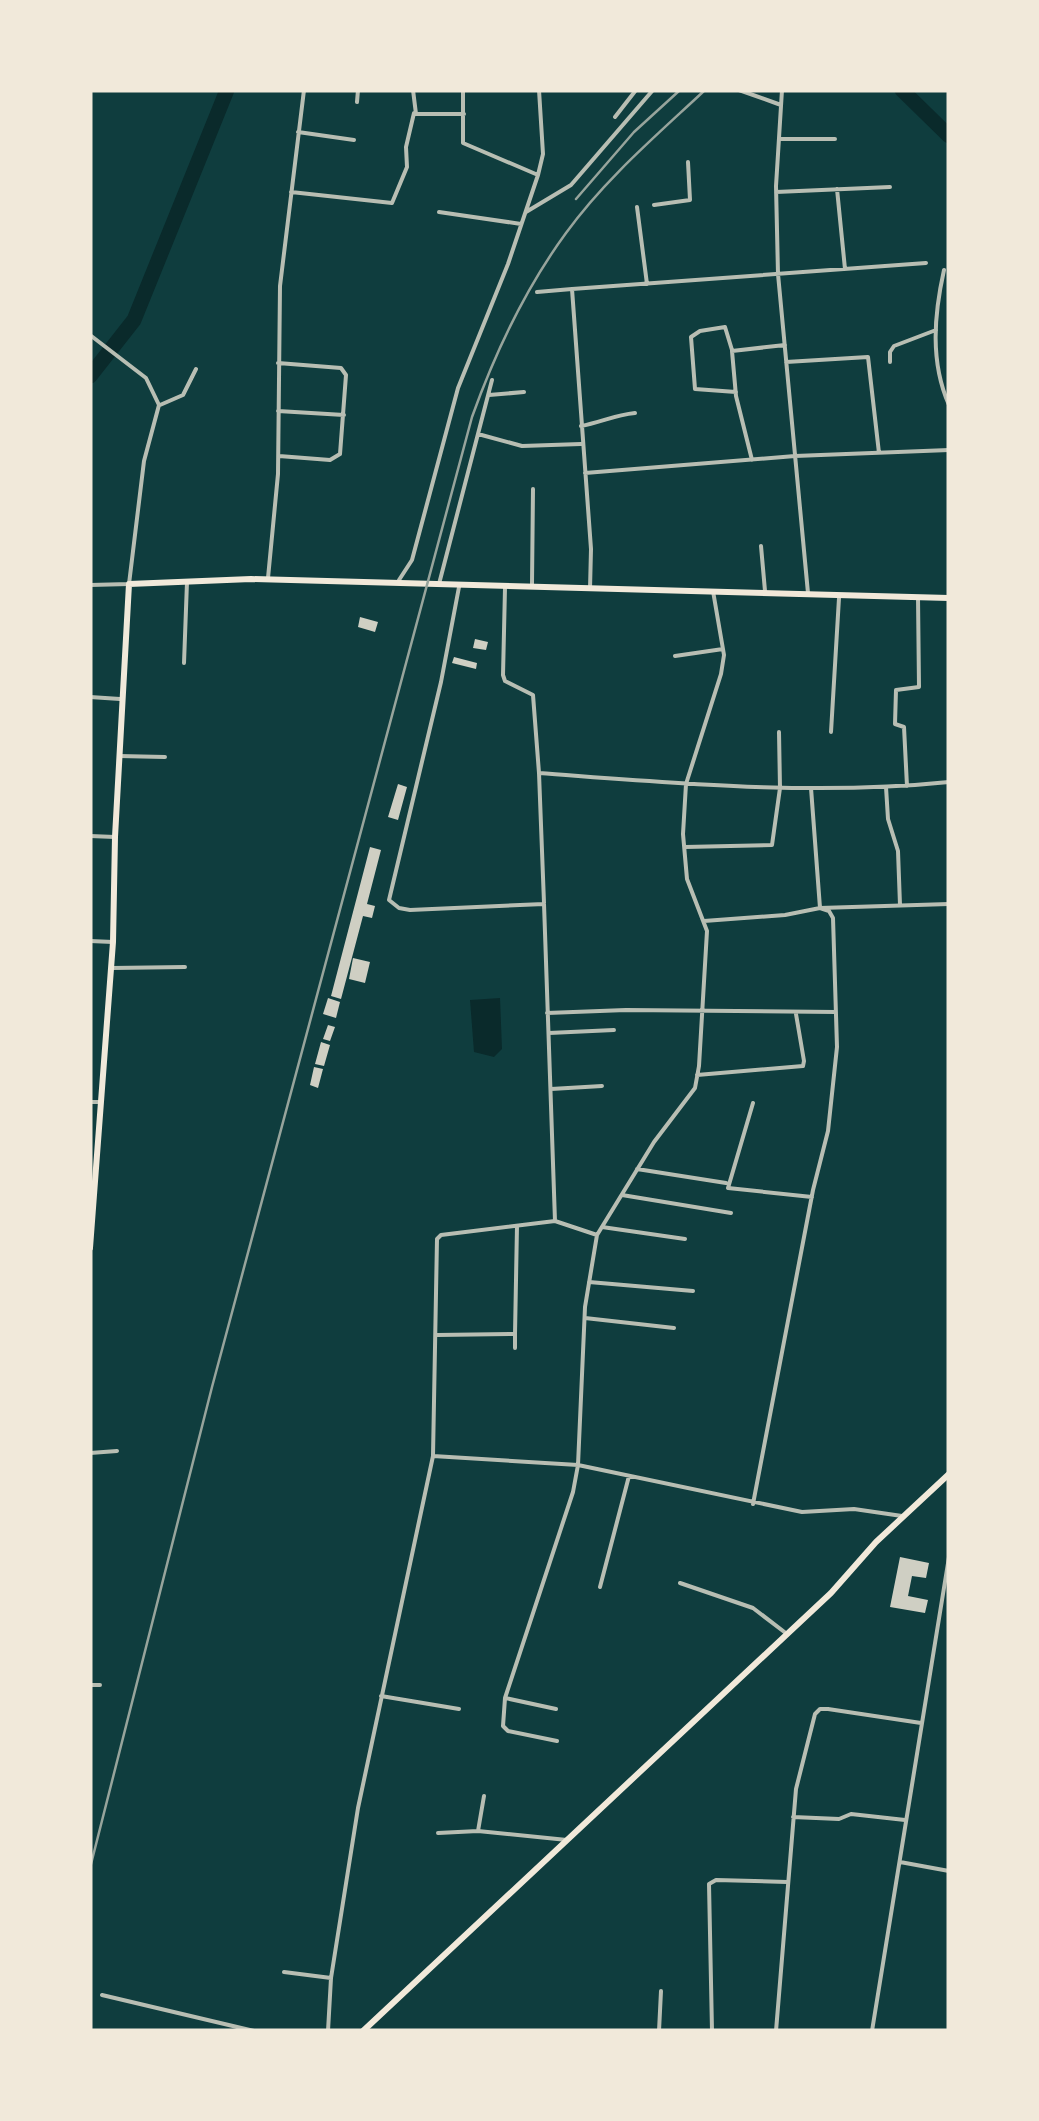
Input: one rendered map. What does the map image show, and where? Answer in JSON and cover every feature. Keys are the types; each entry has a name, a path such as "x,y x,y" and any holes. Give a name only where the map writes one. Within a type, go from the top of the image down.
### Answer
{"main road":[{"path":"90,1248 112,968 129,584 268,579 949,598"},
{"path":"363,2031 787,1634 902,1516 948,1476"}],"street":[{"path":"268,579 278,456 280,286 304,90"},
{"path":"357,102 358,90"},
{"path":"291,192 392,203 407,167 413,90"},
{"path":"463,90 464,143 538,175"},
{"path":"396,584 412,560 458,388 538,175 543,154 539,90"},
{"path":"615,116 636,90"},
{"path":"526,212 571,185 653,90"},
{"path":"739,90 781,105"},
{"path":"782,90 776,192 778,274 808,592"},
{"path":"624,105 632,112"},
{"path":"414,113 464,114"},
{"path":"298,132 354,140"},
{"path":"779,139 835,139"},
{"path":"654,204 690,200 688,162"},
{"path":"776,192 890,187"},
{"path":"838,189 845,270"},
{"path":"637,207 647,284"},
{"path":"439,212 521,224"},
{"path":"537,292 926,264"},
{"path":"944,270 936,306 936,330 938,376 949,405"},
{"path":"572,289 591,549 590,589"},
{"path":"736,392 695,390 691,339 700,331 724,327 728,330 736,392 752,460"},
{"path":"890,362 894,346 936,330"},
{"path":"90,335 146,378 160,405 144,461 129,584 90,585"},
{"path":"732,350 785,345"},
{"path":"786,362 868,357 879,453"},
{"path":"278,363 343,370 344,415 342,451 335,460 278,456"},
{"path":"160,405 183,396 196,369"},
{"path":"439,586 492,380"},
{"path":"488,395 524,392"},
{"path":"278,411 344,415"},
{"path":"581,426 608,420 613,415 636,413"},
{"path":"478,434 522,446 582,444"},
{"path":"584,473 795,456 949,450"},
{"path":"532,588 533,489"},
{"path":"761,546 765,591"},
{"path":"184,663 187,582"},
{"path":"459,587 441,682 389,900 410,910 544,904"},
{"path":"504,588 503,676 505,682 532,695 539,773 555,1221"},
{"path":"556,1742 508,1731 503,1726 505,1698 573,1492 578,1464 584,1318 597,1235 683,1106 697,1075 704,1012 706,931 692,897 684,848 686,784 721,674 723,650 713,591"},
{"path":"831,732 840,593"},
{"path":"907,786 904,727 895,724 896,690 919,687 918,597"},
{"path":"676,656 723,650"},
{"path":"90,697 123,699"},
{"path":"684,848 772,845 780,788 779,732"},
{"path":"119,756 165,757"},
{"path":"539,773 780,788 949,782"},
{"path":"886,787 888,819 898,851 900,905"},
{"path":"810,788 820,908"},
{"path":"90,836 115,837"},
{"path":"704,921 785,915 820,908 949,904"},
{"path":"753,1504 812,1196 828,1132 837,1047 836,1012 832,918 820,908"},
{"path":"90,941 113,942"},
{"path":"112,968 184,967"},
{"path":"547,1013 836,1012"},
{"path":"697,1075 802,1066 796,1014"},
{"path":"548,1033 614,1030"},
{"path":"550,1089 602,1086"},
{"path":"90,1102 101,1102"},
{"path":"753,1103 728,1189 812,1196"},
{"path":"637,1170 728,1183"},
{"path":"622,1195 731,1214"},
{"path":"328,2031 331,1978 358,1808 433,1456 438,1236 555,1221 597,1235"},
{"path":"515,1348 517,1226"},
{"path":"602,1227 685,1239"},
{"path":"589,1282 694,1290"},
{"path":"584,1318 674,1328"},
{"path":"436,1335 515,1334"},
{"path":"90,1453 117,1451"},
{"path":"433,1456 578,1464 802,1512 854,1509 902,1516"},
{"path":"600,1587 629,1476"},
{"path":"872,2031 949,1557"},
{"path":"680,1584 753,1608 787,1634"},
{"path":"90,1685 100,1685"},
{"path":"380,1696 459,1709"},
{"path":"505,1698 556,1709"},
{"path":"776,2031 796,1789 815,1714 820,1709 921,1723"},
{"path":"478,1831 484,1796"},
{"path":"793,1816 839,1819 851,1814 905,1820"},
{"path":"438,1833 478,1831 567,1840"},
{"path":"901,1862 949,1871"},
{"path":"712,2031 709,1884 716,1880 787,1882"},
{"path":"284,1972 331,1978"},
{"path":"658,2031 661,1991"},
{"path":"102,1995 254,2031"}],"water":[{"path":"500,998 502,1049 494,1057 474,1052 470,1000"}],"building":[{"path":"360,617 378,622 375,632 358,627"},
{"path":"475,639 488,642 486,650 473,648"},
{"path":"454,657 477,663 476,669 452,663"},
{"path":"398,784 407,787 398,820 388,817"},
{"path":"370,847 381,850 367,904 375,906 372,918 363,916 341,999 331,996"},
{"path":"353,958 370,962 365,983 349,979"},
{"path":"328,998 340,1002 336,1018 323,1014"},
{"path":"328,1025 335,1027 330,1041 323,1039"},
{"path":"321,1042 330,1045 324,1066 315,1064"},
{"path":"314,1067 323,1069 318,1088 310,1085"},
{"path":"900,1557 929,1563 926,1578 912,1576 908,1596 928,1600 925,1613 890,1607"}],"waterway":[{"path":"90,376 134,320 227,90"},
{"path":"902,90 949,136"}],"railway":[{"path":"576,199 634,132 680,90"},
{"path":"90,1868 212,1387 472,417 512,322 566,233 614,176 705,90"}]}
